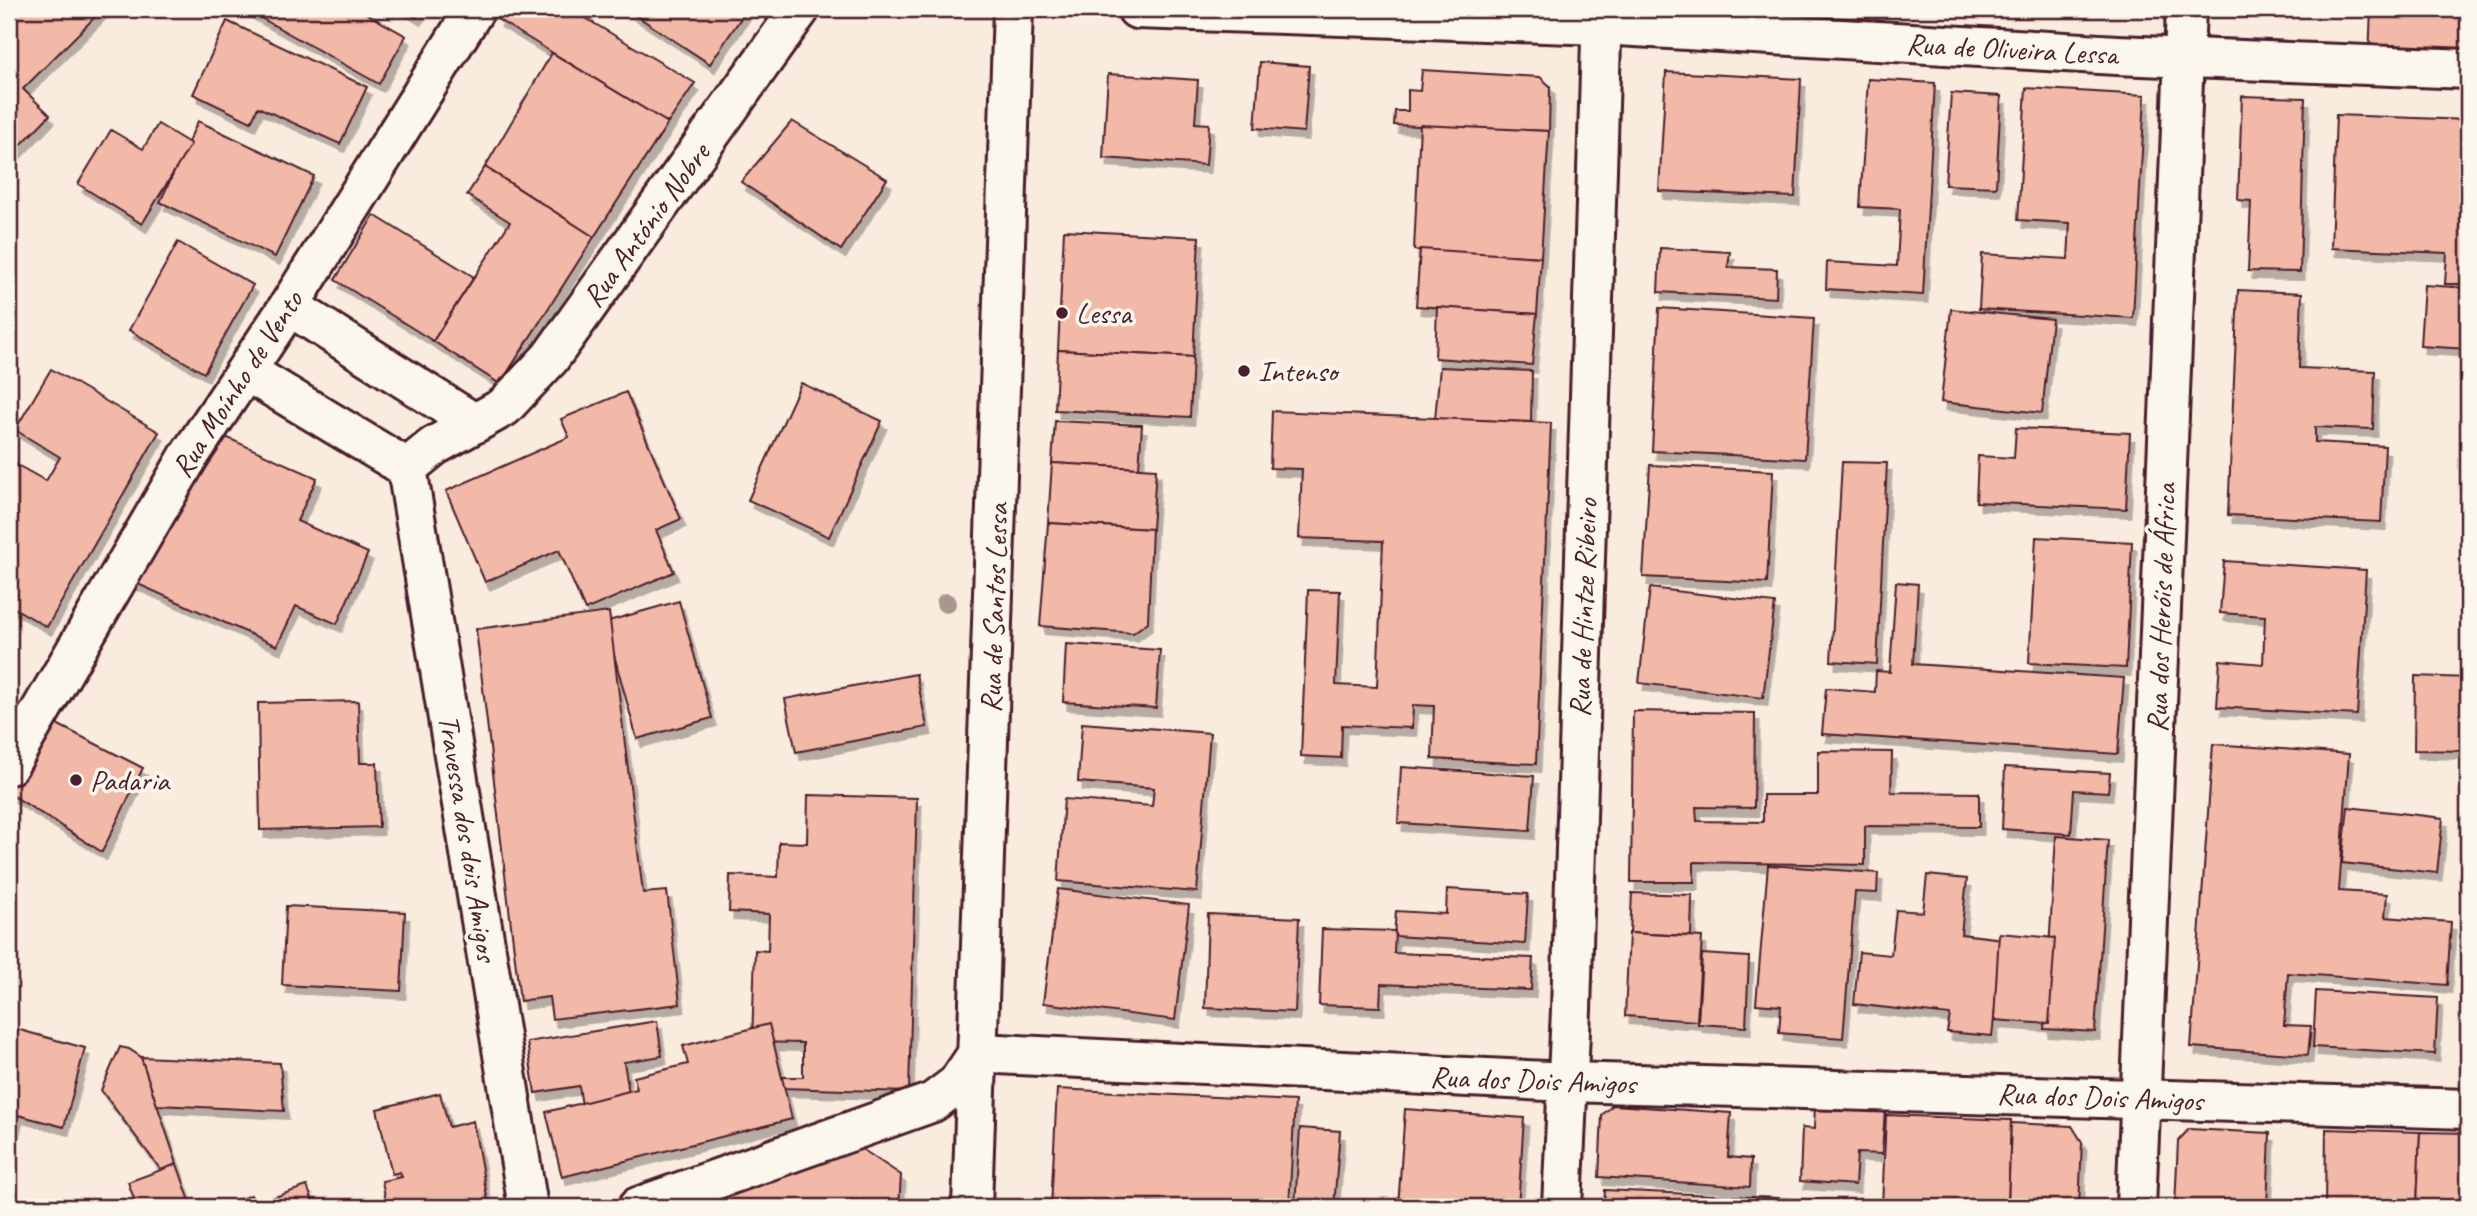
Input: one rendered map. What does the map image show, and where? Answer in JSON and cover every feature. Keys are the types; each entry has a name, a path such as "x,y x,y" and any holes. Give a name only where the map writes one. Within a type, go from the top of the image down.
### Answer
{"street":[{"name":"Rua Moínho de Vento","path":"9,765 189,456 289,306 475,9"},
{"name":"Rua António Nobre","path":"474,423 504,407 550,358 800,9"},
{"name":"Rua de Santos Lessa","path":"972,1207 1013,9"},
{"name":"Rua de Oliveira Lessa","path":"1137,9 1601,17 2184,57 2468,69"},
{"name":"Rua dos Heróis de África","path":"2136,1207 2186,9"},
{"name":"Rua de Hintze Ribeiro","path":"1562,1207 1601,17"},
{"path":"246,371 407,468 434,446 474,423 289,306"},
{"name":"Travessa dos dois Amigos","path":"407,468 528,1207"},
{"path":"638,1207 933,1102 957,1084 978,1053"},
{"name":"Rua dos Dois Amigos","path":"978,1053 1568,1082 2468,1109"}],"building":[{"path":"9,9 103,9 23,89 50,115 9,157"},
{"path":"245,9 358,9 406,36 379,84"},
{"path":"403,9 422,9 416,17"},
{"path":"503,9 590,9 585,18 695,83 668,123 497,19"},
{"path":"626,9 747,9 710,64"},
{"path":"2371,9 2468,9 2468,62 2369,58"},
{"path":"227,21 367,87 340,144 258,107 251,122 193,94"},
{"path":"552,53 668,123 594,237 485,167"},
{"path":"1260,62 1309,66 1304,132 1255,128"},
{"path":"1422,70 1540,77 1550,86 1549,131 1394,125 1395,111 1408,111 1408,90 1420,91"},
{"path":"1666,72 1801,79 1795,197 1659,191"},
{"path":"1108,74 1198,80 1195,123 1209,124 1206,165 1103,158"},
{"path":"1868,79 1935,83 1923,295 1826,289 1827,262 1897,266 1900,209 1860,207"},
{"path":"2026,88 2145,95 2133,318 1979,309 1982,254 2068,259 2070,223 2018,220"},
{"path":"1951,93 2001,96 1996,187 1945,185"},
{"path":"2242,96 2305,98 2300,272 2248,271 2251,201 2238,200"},
{"path":"2336,115 2468,120 2468,284 2445,284 2447,253 2331,248"},
{"path":"198,121 314,176 275,257 160,202"},
{"path":"792,121 887,179 841,250 741,182"},
{"path":"158,124 191,144 142,224 78,184 111,130 143,149"},
{"path":"1420,125 1549,131 1541,257 1414,250"},
{"path":"485,167 594,237 500,384 433,341 510,222 467,195"},
{"path":"374,215 474,277 433,341 335,280"},
{"path":"1064,230 1199,237 1193,357 1058,350"},
{"path":"178,242 253,285 204,373 129,330"},
{"path":"1660,248 1730,252 1728,267 1777,269 1776,298 1658,292"},
{"path":"1420,249 1541,257 1537,314 1416,306"},
{"path":"2424,285 2468,288 2468,349 2420,346"},
{"path":"2238,290 2302,293 2299,368 2375,371 2373,429 2315,427 2315,442 2385,446 2381,522 2228,515"},
{"path":"1437,307 1537,314 1532,365 1435,358"},
{"path":"1659,308 1814,318 1805,459 1652,451"},
{"path":"1951,309 2052,319 2042,413 1941,402"},
{"path":"1058,350 1193,357 1190,417 1055,410"},
{"path":"1440,367 1532,371 1531,422 1435,419"},
{"path":"51,369 159,432 47,627 9,605 9,464 10,461 46,481 60,457 15,430"},
{"path":"801,383 882,421 829,537 748,500"},
{"path":"626,392 681,519 656,530 674,572 585,610 559,550 485,582 446,491 569,437 561,419"},
{"path":"1272,411 1551,423 1536,764 1432,759 1434,706 1413,705 1412,728 1342,725 1341,758 1301,756 1308,590 1340,591 1336,685 1377,687 1383,541 1299,538 1302,469 1270,468"},
{"path":"1055,421 1142,425 1139,468 1052,463"},
{"path":"201,426 317,478 297,521 368,553 337,624 296,606 277,646 131,581"},
{"path":"2016,428 2130,433 2126,509 1976,502 1978,456 2014,458"},
{"path":"1842,462 1887,463 1877,664 1831,661"},
{"path":"1052,463 1156,469 1152,529 1048,523"},
{"path":"1650,465 1773,471 1767,583 1643,577"},
{"path":"1048,523 1152,529 1148,622 1133,633 1040,626"},
{"path":"2036,537 2132,542 2126,668 2029,663"},
{"path":"2224,561 2366,570 2357,715 2217,707 2220,660 2263,664 2265,616 2220,613"},
{"path":"1896,582 1918,584 1913,664 2124,678 2118,754 1822,734 1826,688 1875,692 1876,671 1890,672"},
{"path":"1650,588 1775,603 1763,698 1639,683"},
{"path":"679,601 712,718 637,739 605,622"},
{"path":"609,612 643,893 667,891 680,1004 552,1019 549,997 520,1001 476,629"},
{"path":"1066,644 1160,650 1156,708 1063,702"},
{"path":"916,674 927,727 796,752 785,699"},
{"path":"2415,676 2468,678 2466,751 2414,750"},
{"path":"358,701 360,763 377,763 379,827 260,830 258,703"},
{"path":"1633,711 1755,713 1754,808 1696,807 1697,821 1763,822 1763,795 1818,795 1818,751 1892,752 1891,792 1979,793 1979,827 1865,826 1865,865 1694,862 1694,882 1631,882"},
{"name":"Padaria","path":"43,717 143,768 102,852 9,793"},
{"path":"1082,723 1210,733 1197,892 1058,881 1064,799 1152,806 1154,788 1078,782"},
{"path":"2213,744 2349,754 2339,891 2387,894 2385,917 2451,922 2447,985 2288,973 2284,1025 2311,1026 2308,1055 2191,1047"},
{"path":"1401,767 1534,776 1530,831 1398,823"},
{"path":"2005,767 2110,773 2108,792 2074,790 2071,834 2002,829"},
{"path":"808,795 917,798 909,1092 781,1088 782,1077 803,1077 803,1043 752,1042 755,950 768,951 769,914 729,912 730,875 778,877 779,842 807,843"},
{"path":"2348,807 2443,818 2437,873 2342,863"},
{"path":"2056,836 2108,840 2095,1032 2044,1029"},
{"path":"2462,849 2468,849 2468,893 2460,892"},
{"path":"1768,865 1878,873 1877,893 1855,892 1843,1038 1779,1033 1781,1006 1756,1004"},
{"path":"1927,875 1967,879 1961,934 2003,939 1992,1036 1947,1032 1950,1015 1854,1004 1859,952 1891,955 1896,910 1923,912"},
{"path":"1058,889 1189,905 1175,1020 1043,1003"},
{"path":"1447,889 1528,894 1525,944 1394,936 1396,911 1446,914"},
{"path":"1632,893 1692,895 1691,936 1630,933"},
{"path":"286,906 405,912 401,991 282,985"},
{"path":"1208,914 1299,918 1295,1012 1205,1008"},
{"path":"1322,929 1395,931 1394,953 1533,958 1531,990 1381,984 1380,1007 1319,1005"},
{"path":"1629,933 1702,937 1697,1021 1625,1016"},
{"path":"1999,933 2055,938 2049,1024 1994,1020"},
{"path":"1702,954 1749,957 1746,1027 1698,1024"},
{"path":"2316,991 2438,998 2435,1054 2313,1047"},
{"path":"657,1021 662,1056 624,1062 631,1105 583,1113 579,1086 535,1093 527,1042"},
{"path":"769,1024 792,1119 562,1177 546,1112 637,1089 634,1077 688,1064 683,1046"},
{"path":"9,1027 85,1048 64,1127 18,1115 9,1147"},
{"path":"120,1047 141,1057 177,1164 161,1170 101,1090"},
{"path":"141,1057 280,1063 284,1111 157,1105"},
{"path":"1057,1089 1295,1101 1289,1207 1148,1202 1148,1207 1051,1207"},
{"path":"440,1093 449,1127 473,1121 489,1207 387,1207 382,1181 402,1177 400,1172 392,1174 377,1109"},
{"path":"1815,1104 1885,1109 1882,1154 1857,1153 1855,1185 1800,1181 1802,1128 1814,1129"},
{"path":"1613,1105 1731,1113 1728,1157 1751,1159 1750,1187 1599,1177 1602,1115"},
{"path":"1405,1109 1524,1118 1518,1207 1398,1207"},
{"path":"1886,1115 2011,1120 2008,1207 1882,1207"},
{"path":"2011,1123 2072,1126 2082,1142 2079,1207 2008,1207"},
{"path":"1300,1128 1340,1131 1334,1207 1295,1207"},
{"path":"2189,1129 2270,1133 2267,1207 2175,1207 2178,1141"},
{"path":"2326,1129 2420,1132 2417,1207 2325,1207"},
{"path":"2420,1132 2468,1133 2468,1207 2417,1207"},
{"path":"859,1147 901,1175 899,1207 696,1207"},
{"path":"177,1164 192,1207 137,1207 128,1182"},
{"path":"307,1186 315,1207 223,1205 251,1195 254,1204"},
{"path":"1605,1190 1882,1203 1882,1207 1604,1207"}],"place":[{"name":"Lessa","path":"1062,313"},
{"name":"Intenso","path":"1244,371"},
{"name":"Padaria","path":"76,780"}]}
